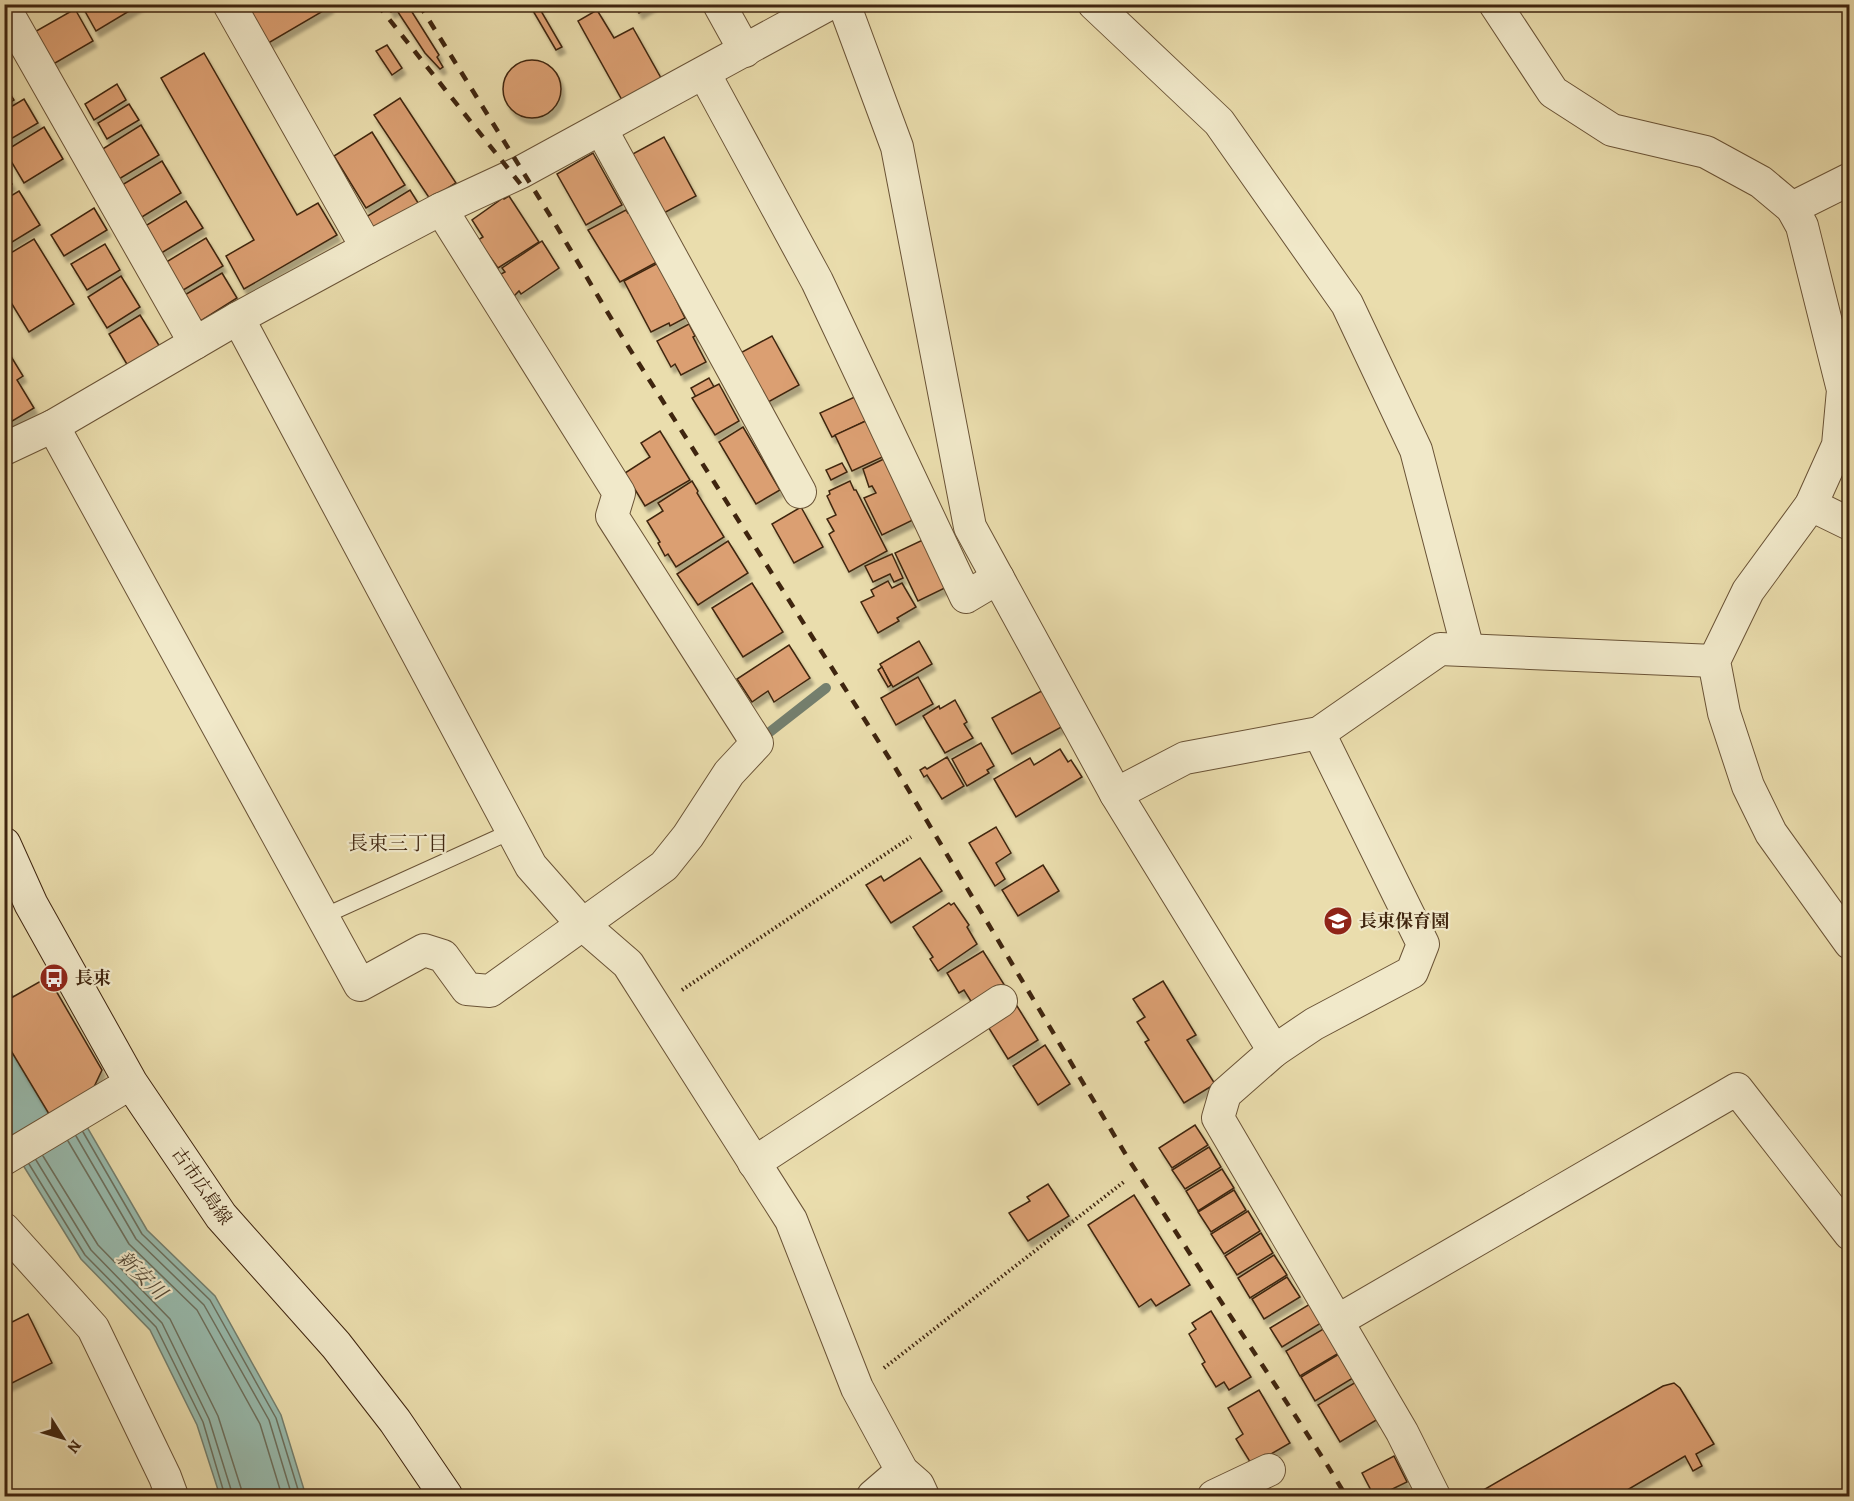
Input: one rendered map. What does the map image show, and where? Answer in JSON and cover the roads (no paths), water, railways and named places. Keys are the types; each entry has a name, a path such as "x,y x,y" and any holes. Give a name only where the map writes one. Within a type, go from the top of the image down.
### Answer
{"main road":[{"name":"古市広島線","path":"4,844 31,904 132,1083 221,1216 336,1345 395,1421 446,1497"}],"street":[{"path":"229,4 367,248"},
{"path":"719,4 745,51"},
{"path":"4,449 53,426 238,318 367,248 441,209 522,172 829,4"},
{"path":"844,4 897,147 970,527 1116,794 1275,1051"},
{"path":"1095,4 1219,122 1347,304 1416,450 1468,650"},
{"path":"1496,4 1553,92 1612,130 1706,152 1761,182 1792,208 1802,226 1842,390 1838,445 1811,505 1748,591 1714,662 1724,713 1748,786 1771,833 1848,938"},
{"path":"4,7 14,46 195,343"},
{"path":"704,74 817,281 966,597 998,578"},
{"path":"601,129 800,492"},
{"path":"1792,208 1850,179"},
{"path":"53,426 360,985 424,950 443,956 467,989 490,991 664,866 688,836 729,773 757,743 612,516 619,493 441,209"},
{"path":"238,318 531,866 583,925 628,964 791,1220 857,1388 903,1471 918,1485 922,1497"},
{"path":"1811,505 1850,524"},
{"path":"1116,794 1185,758 1319,733 1440,649 1714,662"},
{"path":"1319,733 1423,944 1412,972 1314,1024 1275,1051 1225,1094 1218,1118 1402,1432 1434,1497"},
{"path":"754,1163 1001,1001"},
{"path":"4,1159 132,1083"},
{"path":"1337,1321 1737,1089 1850,1234"},
{"path":"4,1229 93,1328 165,1476 172,1497"},
{"path":"1214,1497 1269,1470"},
{"path":"873,1497 903,1471"}],"lane":[{"path":"322,917 512,831"}],"water":[{"name":"新安川","path":"4,980 147,1230 215,1296 281,1415 306,1496 220,1496 197,1425 150,1330 81,1259 5,1136"}],"waterway":[{"path":"762,738 826,688"}],"railway":[{"path":"377,4 522,186"},
{"path":"419,4 624,340 896,769 1129,1160 1346,1496"}],"place":[{"name":"長束保育園","path":"1338,921"},
{"name":"長束","path":"54,978"}],"district":[{"name":"長束三丁目","path":"398,843"}]}
